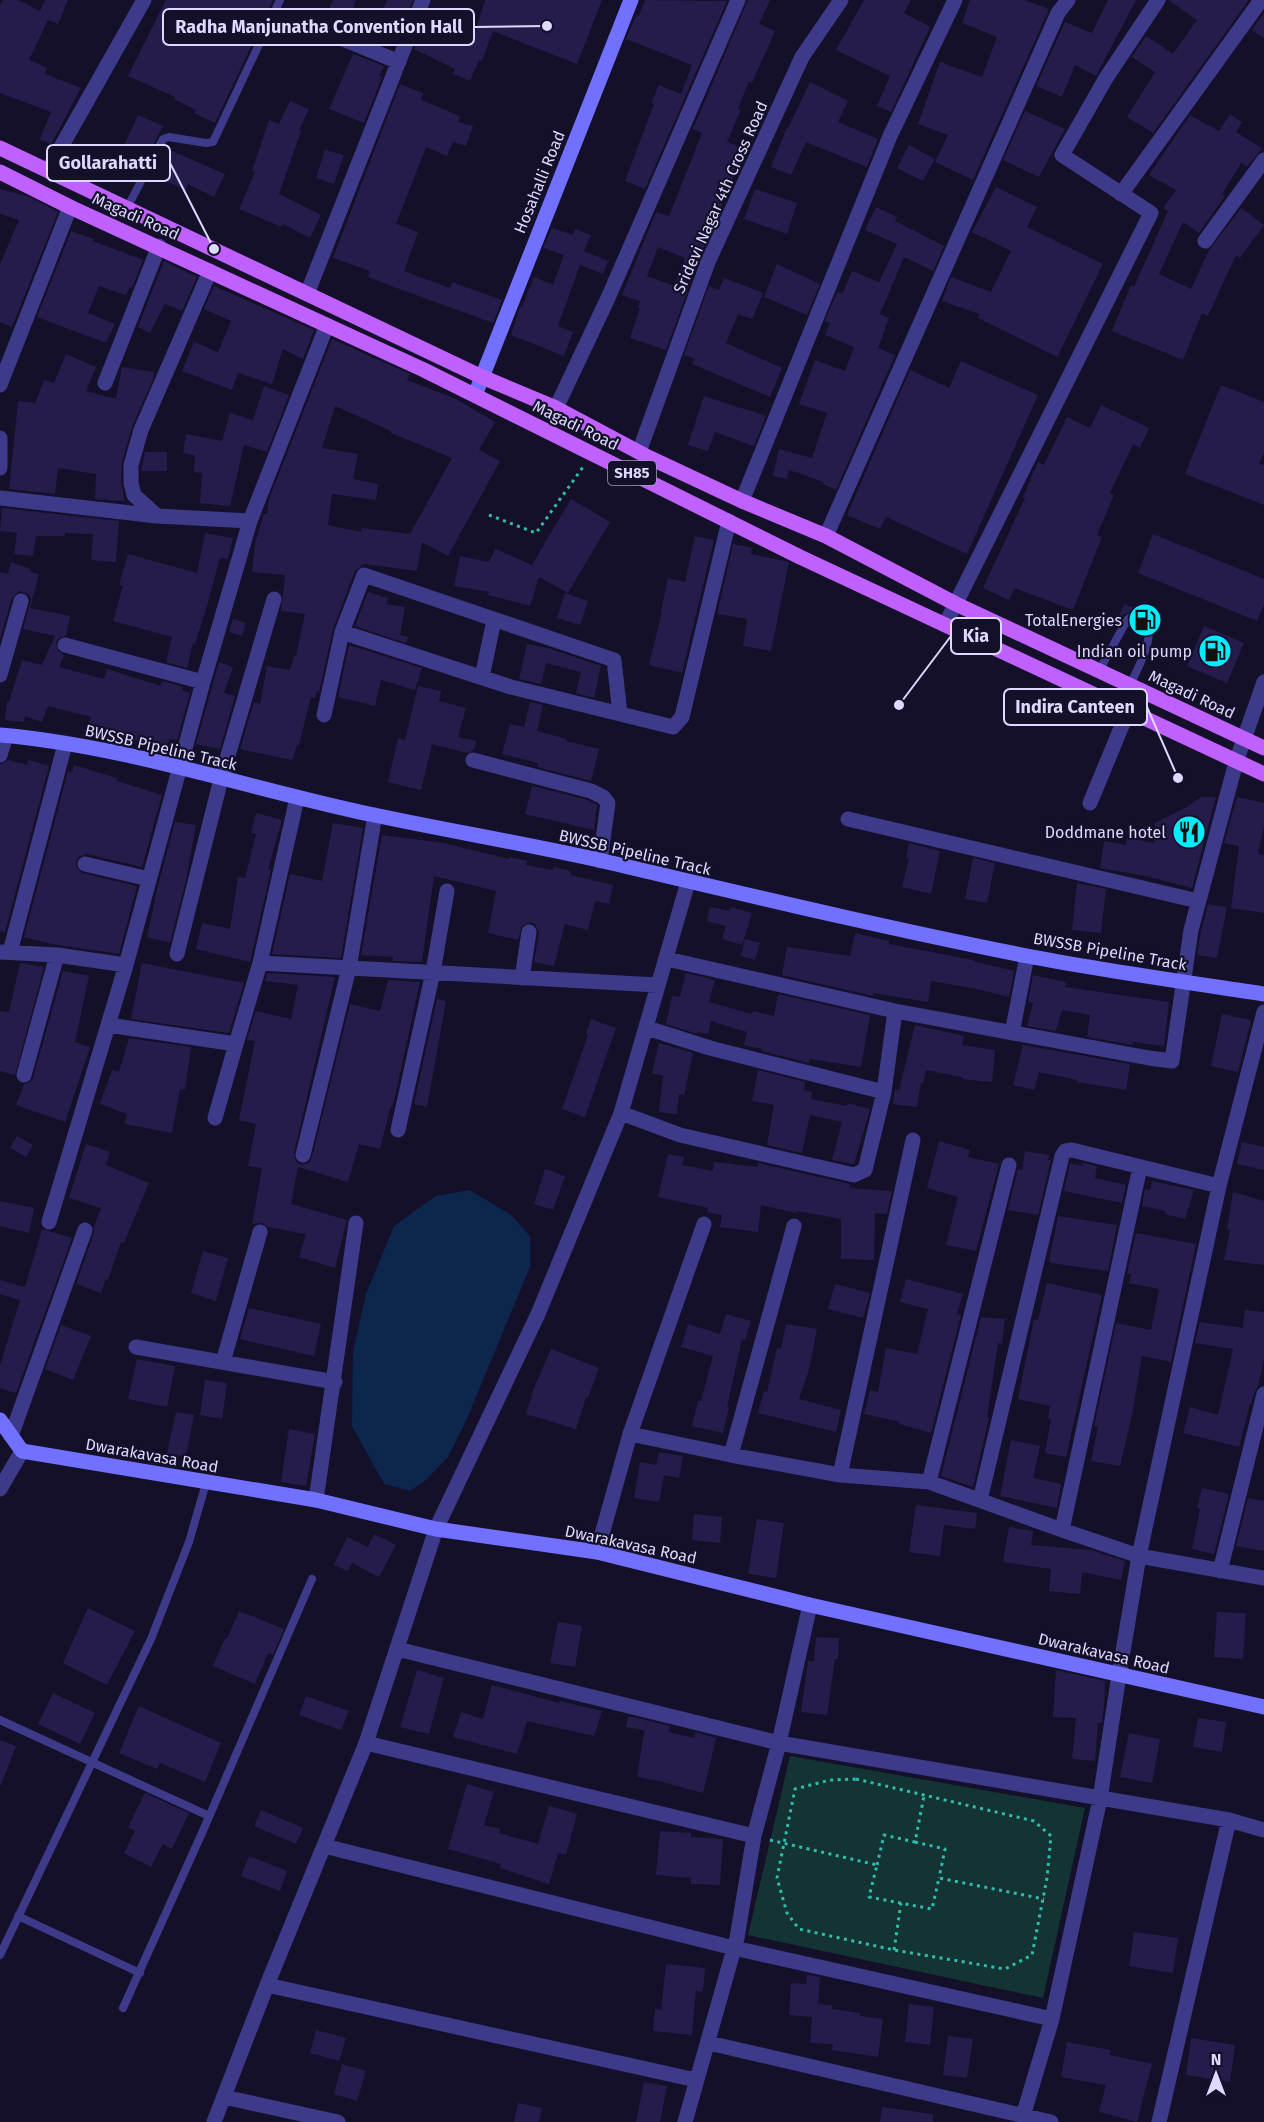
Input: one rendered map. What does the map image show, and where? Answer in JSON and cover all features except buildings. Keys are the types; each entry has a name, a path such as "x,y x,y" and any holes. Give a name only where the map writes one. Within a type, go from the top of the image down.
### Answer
{"main road":[{"name":"Magadi Road","path":"0,148 482,377 556,408 639,452 742,501 826,536 956,604 1264,748"},
{"name":"Magadi Road","path":"0,172 70,207 159,246 475,395 945,625 1264,774"}],"street":[{"path":"48,170 144,0"},
{"path":"307,294 423,0"},
{"name":"Hosahalli Road","path":"475,395 631,0"},
{"path":"556,408 612,288 738,0"},
{"name":"Sridevi Nagar 4th Cross Road","path":"639,452 713,252 802,57 841,0"},
{"path":"742,501 890,136 955,0"},
{"path":"826,536 1058,13 1068,0"},
{"path":"945,625 1151,213 1062,155 1106,78 1158,0"},
{"path":"1121,194 1261,0"},
{"path":"297,20 399,62"},
{"path":"1205,242 1264,160"},
{"path":"0,385 70,207"},
{"path":"105,383 159,246"},
{"path":"157,516 134,495 131,465 141,430 210,271"},
{"path":"49,1222 126,965 203,682 250,521 327,325"},
{"path":"0,438 0,468"},
{"path":"0,498 157,516 250,521"},
{"path":"342,632 482,677 673,728 682,717 729,521"},
{"path":"324,715 342,632 364,575 614,660 620,714"},
{"path":"177,954 221,779 274,599"},
{"path":"0,675 21,601"},
{"path":"482,677 494,620"},
{"path":"65,645 203,682"},
{"path":"667,958 895,1011 1172,1061 1191,930 1198,901 1243,738 1264,682"},
{"path":"1090,803 1128,711 1135,688"},
{"path":"0,755 3,735"},
{"name":"BWSSB Pipeline Track","path":"3,735 65,744 179,768 297,798 600,861 1026,956 1264,994"},
{"path":"65,744 5,952 57,955 126,965"},
{"path":"473,760 591,791 603,798 608,803 600,861"},
{"path":"215,1118 260,963 297,798"},
{"path":"303,1155 349,968 375,815"},
{"path":"848,819 1198,901"},
{"path":"85,864 149,879"},
{"path":"214,2122 267,1985 366,1743 436,1529 538,1314 621,1113 687,882"},
{"path":"398,1130 433,972 447,891"},
{"path":"522,978 529,932"},
{"path":"24,1075 57,955"},
{"path":"1012,1033 1026,956"},
{"path":"260,963 657,985"},
{"path":"621,1113 680,1135 854,1175 865,1170 884,1092 895,1011"},
{"path":"1023,2116 1052,2019 1100,1800 1139,1556 1219,1186 1264,1012"},
{"path":"108,1025 236,1044"},
{"path":"647,1028 710,1048 884,1092"},
{"path":"840,1475 913,1140"},
{"path":"980,1500 1065,1151 1072,1150 1219,1186"},
{"path":"929,1482 1009,1165"},
{"path":"1062,1530 1140,1167"},
{"path":"316,1500 335,1382 356,1223"},
{"path":"597,1552 630,1434 704,1224"},
{"path":"731,1455 794,1226"},
{"path":"11,1436 85,1230"},
{"path":"223,1362 260,1232"},
{"path":"136,1347 335,1382"},
{"path":"1220,1571 1264,1394"},
{"path":"0,1420 22,1451 0,1489"},
{"path":"630,1434 840,1475 929,1482 1139,1556 1264,1578"},
{"name":"Dwarakavasa Road","path":"22,1451 316,1500 436,1529 597,1552 810,1605 1264,1707"},
{"path":"685,2122 734,1948 754,1836 779,1743 810,1605"},
{"path":"397,1649 779,1743 1229,1821 1264,1830"},
{"path":"366,1743 754,1836"},
{"path":"1159,2122 1229,1821"},
{"path":"324,1846 734,1948 1052,2019"},
{"path":"267,1985 696,2080"},
{"path":"709,2043 1051,2122"},
{"path":"224,2097 338,2122"}],"lane":[{"path":"127,208 163,139 169,137 213,142 280,0"},
{"path":"1099,671 1127,620 1131,617 1143,619 1150,628 1150,638 1135,688"},
{"path":"0,1955 151,1639 189,1542 207,1483"},
{"path":"123,2008 312,1579"},
{"path":"0,1720 209,1816"},
{"path":"18,1916 140,1973"}],"path":[{"path":"489,515 536,533 593,453"},
{"path":"856,1779 1034,1821 1051,1836 1044,1899 1032,1955 1005,1969 894,1950 799,1929 787,1913 777,1878 784,1844 795,1789 830,1780 856,1779"},
{"path":"915,1842 925,1796"},
{"path":"885,1835 945,1848 932,1909 869,1897 877,1865 885,1835"},
{"path":"784,1844 877,1865"},
{"path":"939,1878 1044,1899"},
{"path":"894,1950 901,1903"}],"green space":[{"path":"790,1756 1085,1808 1043,1998 748,1935"}],"water":[{"path":"469,1190 510,1214 530,1236 530,1267 466,1421 448,1457 426,1480 410,1491 384,1484 352,1426 353,1351 366,1294 394,1226 436,1196"}],"place":[{"name":"Radha Manjunatha Convention Hall","path":"547,26"},
{"name":"Gollarahatti","path":"214,249"},
{"name":"TotalEnergies","path":"1145,620"},
{"name":"Indian oil pump","path":"1215,651"},
{"name":"Kia","path":"899,705"},
{"name":"Indira Canteen","path":"1178,778"},
{"name":"Doddmane hotel","path":"1189,832"}]}
